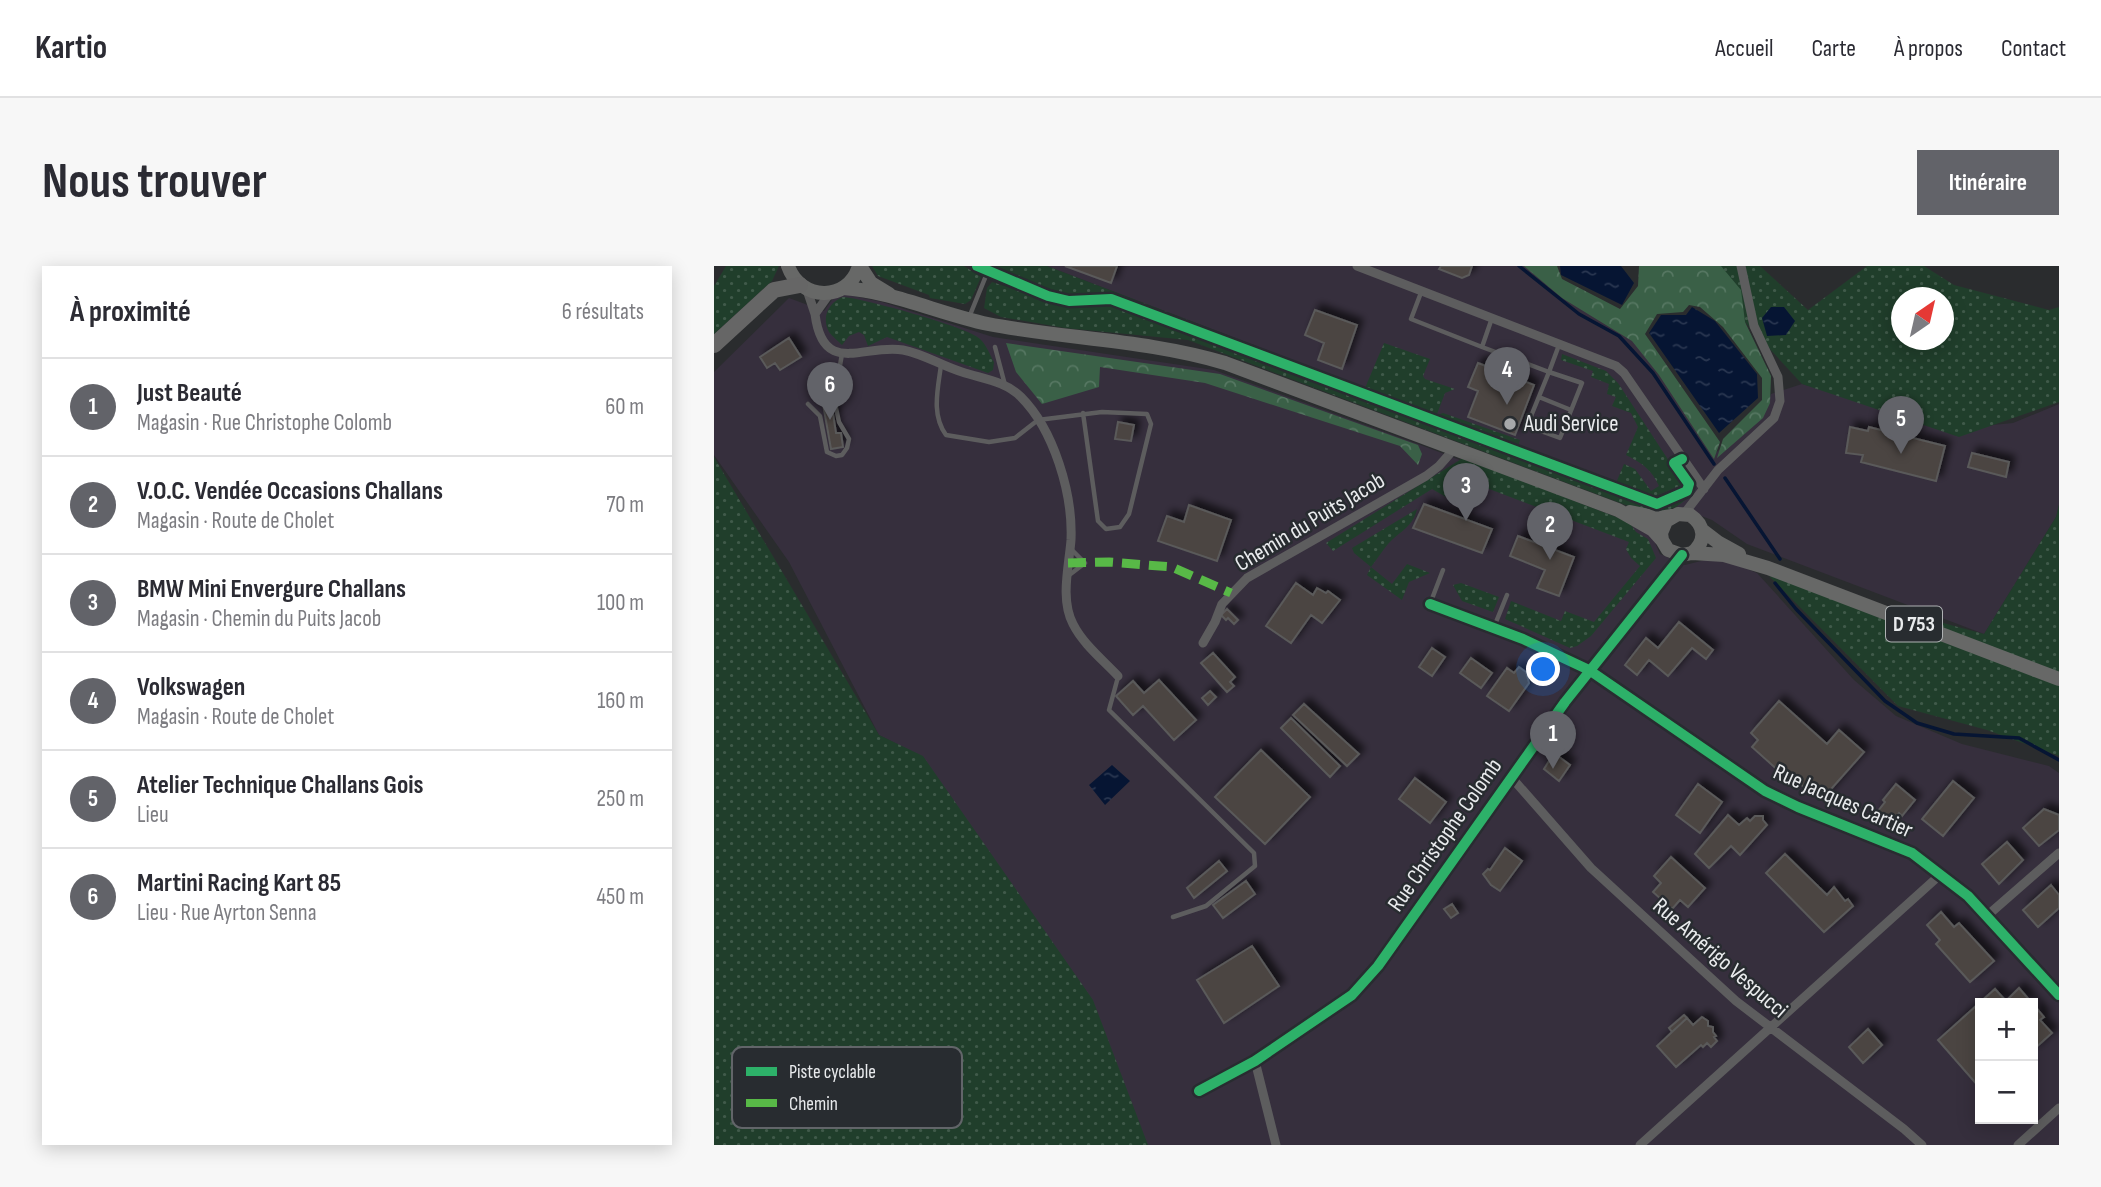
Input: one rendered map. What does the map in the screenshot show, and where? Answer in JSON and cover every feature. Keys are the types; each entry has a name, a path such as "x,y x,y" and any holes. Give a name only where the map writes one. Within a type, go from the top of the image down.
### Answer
{"highway":[{"path":"714,345 774,290 804,287"}],"main road":[{"path":"788,266 804,287 820,293 836,291 854,278 859,266"},
{"name":"D 753","path":"859,266 871,283 893,297"},
{"name":"D 753","path":"836,291 893,297 968,320 1212,359 1256,373 1618,510 1658,518 1688,520 1719,543 1768,568"},
{"name":"D 753","path":"1618,510 1653,530 1676,550 1724,555 1768,568 2059,679"},
{"path":"1688,520 1701,543 1676,550 1662,527 1688,520"}],"street":[{"path":"1357,266 1607,360 1624,373 1703,490"},
{"path":"1688,520 1703,490 1718,470 1774,418 1780,401 1777,377 1754,326 1741,266"},
{"path":"804,287 815,314 817,329 824,342 832,349 842,353 862,354 900,349 1005,386 1020,397 1038,420 1062,470 1068,499 1070,548 1067,600 1073,624 1083,639 1118,676"},
{"path":"815,314 836,291"},
{"name":"Chemin du Puits Jacob","path":"1203,643 1222,604 1247,578 1426,476 1454,449"},
{"path":"1665,576 1676,550"},
{"name":"Rue Christophe Colomb","path":"1199,1091 1255,1061 1352,995 1361,986 1384,958 1589,670 1665,576 1676,550"},
{"name":"Rue Jacques Cartier","path":"1430,604 1494,628 1589,670 1765,791 1906,850 1941,874 1988,915 2059,995"},
{"name":"Rue Amérigo Vespucci","path":"1512,778 1591,868 1736,1001 1922,1145"},
{"path":"1988,915 2059,853"},
{"path":"1640,1145 1941,874"},
{"path":"1255,1061 1276,1145"},
{"path":"2018,1145 2059,1108"}],"lane":[{"path":"968,320 990,266"},
{"path":"1422,290 1411,319 1482,347 1549,372 1582,383 1560,438 1528,426 1549,372 1560,342"},
{"path":"1482,347 1493,317"},
{"path":"995,347 1005,386"},
{"path":"808,404 820,416 827,452 836,456 842,455 848,448 849,439 839,422 834,398 842,353"},
{"path":"941,363 936,400 938,424 946,435 989,442 1015,438 1038,420 1083,413 1124,411 1147,414 1151,424 1129,514 1120,527 1106,529 1098,521 1083,413"},
{"path":"1539,397 1571,410"},
{"path":"1067,576 1085,563 1070,548"},
{"path":"1430,604 1443,570"},
{"path":"1494,628 1507,595"},
{"path":"1118,676 1109,710 1254,853 1255,866 1206,906 1173,917"}],"shaded area":[{"path":"1047,266 1528,266 1636,337 1714,454 1758,419 1771,394 1802,384 1962,428 2013,423 2059,404 2059,505 2056,517 1984,634 1747,544 1712,520"},
{"path":"844,294 882,302 993,337 1214,370 1426,447 1638,528 1652,536 1660,554 1685,565 1709,559 1730,562 1757,573 1854,680 1896,716 1962,744 2049,766 2059,773 2059,1145 1145,1145 923,757 879,735 789,562 714,455 714,372 789,298 824,311 834,297"}],"green space":[{"path":"726,266 779,266 772,281 714,334 714,286"},
{"path":"872,266 964,266 981,277 971,300 965,304 930,298 929,295 878,276"},
{"path":"991,266 1047,266 1365,388 1384,343 1430,359 1423,376 1425,379 1455,389 1445,393 1437,414 1402,402 1437,415 1443,413 1520,440 1518,446 1616,483 1624,464 1635,469 1651,491 1659,486 1646,468 1626,455 1638,427 1631,413 1612,406 1616,397 1607,394 1609,384 1591,377 1593,371 1561,360 1562,354 1606,371 1618,383 1684,484 1653,497 1682,486 1684,490 1655,500 1124,299 1059,293"},
{"path":"1524,266 1557,266 1562,279 1620,309 1638,286 1639,266 1721,266 1741,290 1745,322 1771,376 1770,403 1763,418 1717,458 1723,439 1762,400 1762,378 1723,327 1700,307 1689,305 1683,312 1657,314 1645,334 1720,442 1714,459 1659,375 1632,341 1562,298"},
{"path":"1649,266 1760,266 1808,310 1867,266 1924,266 1954,285 2049,310 2059,307 2059,402 1959,437 1802,384 1745,322"},
{"path":"992,282 1063,305 1100,302 1117,305 1657,507 1688,497 1677,506 1666,510 1639,510 1188,340 1065,328 1001,317 984,308 987,288"},
{"path":"843,297 914,314 972,334 986,347 994,362 993,370 988,373 887,337 868,346 864,335 859,332 849,336 842,345 829,332 826,316 830,306"},
{"path":"1006,343 1220,374 1418,445 1422,454 1418,465 1400,446 1205,383 1100,367 1099,387 1042,404 1016,372"},
{"path":"714,457 879,735 923,756 1093,1000 1148,1145 714,1145"},
{"path":"1463,458 1629,522 1636,532 1648,539 1656,558 1591,636 1577,646 1570,648 1505,619 1511,601 1561,621 1565,611 1594,622 1640,566 1626,549 1629,542 1463,479 1451,486 1446,497 1432,489 1333,551 1326,543"},
{"path":"2059,505 2059,756 1987,730 1898,706 1769,576 1984,634 2056,517"},
{"path":"1417,509 1409,525 1388,544 1371,567 1354,553 1352,548"},
{"path":"1407,564 1430,573 1409,582 1402,600 1367,575 1371,567 1392,584"},
{"path":"1461,583 1499,597 1493,612 1462,601 1453,585"}],"water":[{"path":"1560,266 1621,266 1634,283 1622,305 1561,275"},
{"path":"1692,307 1715,321 1757,374 1758,398 1719,433 1649,333 1661,315 1686,315"},
{"path":"1771,307 1784,307 1795,321 1786,335 1767,336 1762,318"},
{"path":"1112,765 1130,781 1105,805 1089,785"}],"building":[{"path":"1065,266 1117,266 1111,283"},
{"path":"1441,266 1472,266 1469,275 1462,278 1439,269"},
{"path":"1315,310 1357,325 1342,369 1318,360 1324,343 1305,335"},
{"path":"789,338 801,357 780,370 775,363 767,368 760,357"},
{"path":"1478,363 1534,385 1515,435 1468,417 1478,391 1468,387"},
{"path":"829,403 836,433 841,433 843,447 831,449 823,404"},
{"path":"1118,422 1134,425 1131,441 1115,439"},
{"path":"1850,427 1868,431 1869,427 1945,446 1936,481 1861,462 1863,455 1846,453"},
{"path":"1972,453 2009,462 2006,477 1968,467"},
{"path":"1424,504 1492,529 1482,553 1413,528"},
{"path":"1189,505 1231,520 1217,561 1158,541 1167,516 1184,522"},
{"path":"1518,536 1574,557 1559,596 1537,588 1545,570 1510,556"},
{"path":"1296,583 1313,595 1317,588 1326,593 1328,591 1340,600 1322,623 1311,615 1291,643 1266,626"},
{"path":"1227,609 1238,620 1234,624 1221,615"},
{"path":"1679,622 1713,650 1706,659 1692,648 1668,676 1649,660 1637,675 1625,665 1646,638 1658,648"},
{"path":"1432,648 1445,657 1432,676 1419,667"},
{"path":"1213,653 1235,677 1230,682 1234,686 1227,692 1201,663"},
{"path":"1471,658 1492,673 1481,688 1460,673"},
{"path":"1519,667 1526,672 1529,683 1509,711 1487,696 1507,668 1514,673"},
{"path":"1159,680 1196,720 1174,740 1143,706 1133,715 1116,696 1133,681 1144,693"},
{"path":"1210,691 1216,697 1208,705 1202,698"},
{"path":"1779,701 1827,744 1839,730 1864,752 1824,797 1810,785 1806,789 1785,770 1781,773 1752,747 1758,740 1751,733"},
{"path":"1304,704 1359,754 1347,766 1293,715"},
{"path":"1291,718 1340,766 1330,777 1281,728"},
{"path":"1261,750 1310,797 1265,844 1215,797"},
{"path":"1554,753 1570,765 1559,781 1544,769"},
{"path":"1415,778 1446,802 1430,823 1399,799"},
{"path":"1953,781 1974,798 1943,836 1922,819"},
{"path":"1698,784 1722,802 1700,833 1676,815"},
{"path":"1896,784 1915,800 1902,816 1899,813 1893,821 1886,815 1879,818 1878,811 1885,802 1883,800"},
{"path":"2044,809 2059,815 2059,830 2039,846 2023,828"},
{"path":"1728,815 1739,825 1747,818 1750,821 1755,816 1763,816 1767,825 1740,855 1731,846 1709,868 1695,854"},
{"path":"2007,842 2023,860 1999,884 1982,864"},
{"path":"1505,848 1522,861 1500,891 1491,885 1483,874 1490,870"},
{"path":"1785,854 1827,895 1834,887 1845,901 1848,899 1853,906 1824,932 1766,873"},
{"path":"1671,857 1705,888 1688,907 1680,900 1672,909 1653,892 1661,883 1654,876"},
{"path":"1219,861 1227,871 1194,898 1187,888"},
{"path":"1246,881 1255,894 1223,918 1213,905"},
{"path":"2051,885 2059,895 2059,908 2038,927 2023,910"},
{"path":"1452,904 1458,913 1451,918 1444,909"},
{"path":"1941,912 1954,927 1959,923 1994,961 1970,982 1936,944 1940,940 1927,925"},
{"path":"1252,946 1279,986 1224,1023 1197,980"},
{"path":"2019,988 2028,998 2009,998"},
{"path":"1995,989 2003,998 1985,998"},
{"path":"1975,1007 1975,1082 1938,1040"},
{"path":"2038,1010 2044,1017 2040,1020 2052,1033 2038,1046"},
{"path":"1684,1015 1687,1018 1672,1032 1669,1028"},
{"path":"1702,1017 1708,1021 1708,1026 1713,1027 1717,1041 1711,1047 1707,1043 1703,1047 1701,1045 1676,1067 1657,1046 1687,1018 1693,1025"},
{"path":"1868,1029 1882,1045 1863,1063 1849,1047"}],"waterway":[{"path":"1519,266 1579,314 1619,336 1653,373 1714,464"},
{"path":"1725,478 1780,559"},
{"path":"1775,583 1796,609 1885,701 1917,723 1954,734 2019,738 2059,760"}],"marked path":[{"path":"1068,563 1109,562 1172,567 1231,593"}],"cycle path":[{"path":"977,266 1048,296 1069,301 1111,299 1657,504 1687,491 1689,484 1674,463 1682,459"},
{"path":"1199,1091 1255,1061 1352,995 1378,966 1565,702 1682,555"},
{"path":"1430,604 1523,639 1589,670 1765,791 1912,853 1968,896 2059,995"}],"place":[{"name":"Volkswagen","path":"1507,405"},
{"name":"Martini Racing Kart 85","path":"830,420"},
{"name":"Audi Service","path":"1510,424"},
{"name":"Atelier Technique Challans Gois","path":"1901,454"},
{"name":"BMW Mini Envergure Challans","path":"1466,521"},
{"name":"V.O.C. Vendée Occasions Challans","path":"1550,560"},
{"name":"Just Beauté","path":"1553,769"}]}
